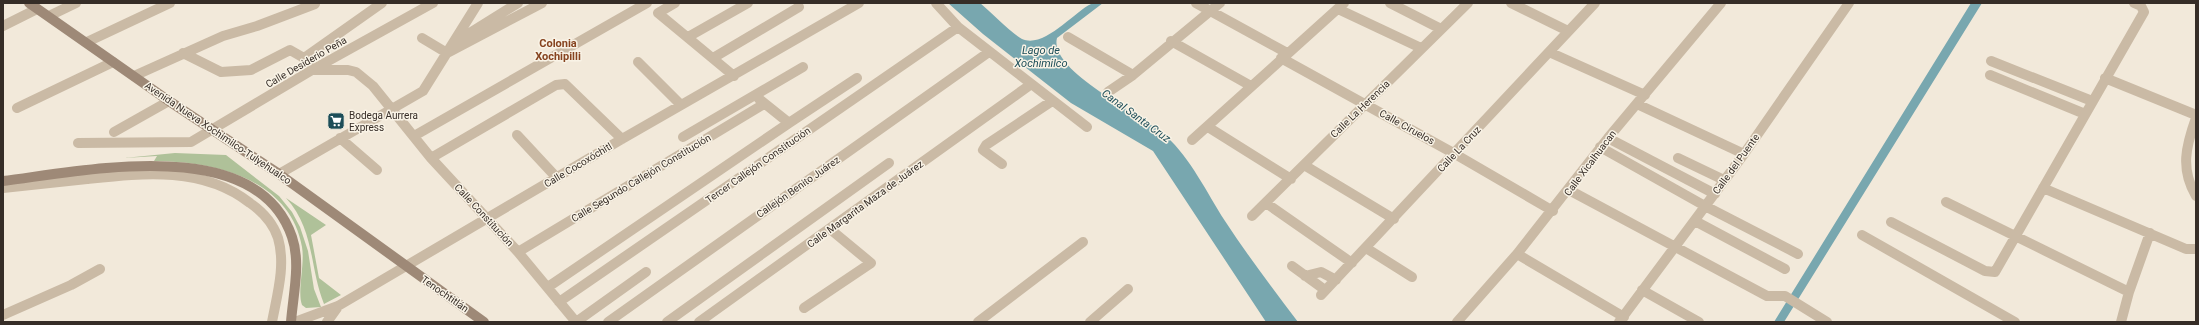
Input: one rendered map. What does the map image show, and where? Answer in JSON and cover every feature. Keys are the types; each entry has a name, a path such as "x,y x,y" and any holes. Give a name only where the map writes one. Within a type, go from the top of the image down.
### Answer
{"main road":[{"name":"Avenida Nueva Xochimilco-Tulyehualco","path":"33,6 87,42 169,101 279,174 406,266"},
{"path":"3,181 117,168 169,166 209,171 242,182 270,200 281,213 288,227 295,255 291,322"},
{"name":"Tenochtitlán","path":"406,266 481,321"},
{"path":"283,322 292,310"}],"street":[{"path":"49,16 76,3"},
{"path":"87,42 170,3"},
{"path":"304,58 382,3"},
{"name":"Calle Desiderio Peña","path":"78,143 191,142 312,70 433,3"},
{"path":"279,174 423,91 478,3"},
{"path":"454,42 518,3"},
{"path":"447,53 542,3"},
{"path":"414,136 647,3"},
{"path":"675,3 658,13 734,76"},
{"path":"688,37 748,3"},
{"name":"Calle Cocoxóchitl","path":"295,322 338,306 622,139 859,3"},
{"path":"936,3 958,27 1030,85 1087,127"},
{"name":"Calle Ciruelos","path":"1196,3 1366,104 1552,211"},
{"path":"1108,92 1133,75 1220,3"},
{"path":"1390,3 1441,29"},
{"name":"Calle La Herencia","path":"1252,216 1468,3"},
{"path":"1511,3 1568,31"},
{"name":"Calle La Cruz","path":"1305,276 1323,292 1336,280 1595,3"},
{"name":"Calle Xicalhuacan","path":"1457,322 1517,254 1569,190 1600,147 1721,3"},
{"name":"Calle del Puente","path":"1621,320 1744,154 1849,3"},
{"path":"1891,222 1991,273 1995,272 2144,12 2141,6 2134,3"},
{"path":"134,76 223,36 257,26 315,4"},
{"path":"3,26 33,6"},
{"path":"1192,140 1341,6 1421,48"},
{"path":"713,58 800,7"},
{"name":"Tercer Callejón Constitución","path":"559,302 958,27"},
{"path":"1068,37 1133,75"},
{"path":"422,38 447,53"},
{"path":"1171,42 1251,86"},
{"path":"183,53 221,72 251,70 290,50 304,58 312,70"},
{"name":"Callejón Benito Juárez","path":"608,322 989,52"},
{"path":"1549,52 1644,95"},
{"path":"1992,61 2092,101"},
{"path":"17,108 113,62"},
{"path":"638,62 681,105"},
{"path":"683,137 803,67"},
{"name":"Calle Constitución","path":"312,70 348,70 356,72 373,86 431,158 518,252 576,322"},
{"path":"1990,75 2085,114"},
{"path":"548,287 857,78"},
{"path":"2105,78 2196,116 2184,154 2188,177 2196,196"},
{"path":"431,158 556,85 565,84 572,89 622,139"},
{"name":"Calle Margarita Maza de Juárez","path":"700,322 1030,85"},
{"path":"754,95 789,123"},
{"path":"114,132 169,101"},
{"path":"1002,164 983,150 986,145 1052,101"},
{"name":"Calle Segundo Callejón Constitución","path":"518,252 764,104"},
{"path":"1636,104 1744,154"},
{"path":"1208,127 1290,179"},
{"path":"517,135 557,178"},
{"path":"340,138 377,170"},
{"path":"1608,138 1715,194"},
{"path":"1600,147 1705,206 1798,254"},
{"path":"1678,158 1724,180"},
{"path":"667,322 889,163"},
{"path":"1304,165 1394,219"},
{"path":"3,188 143,173 194,177 226,188 240,195 262,212 272,225 278,240 281,270 272,322"},
{"path":"2044,188 2186,249 2196,249"},
{"path":"1569,190 1767,296 1785,296 1827,322"},
{"path":"1946,202 2129,292"},
{"path":"1266,203 1352,263"},
{"path":"1695,221 1785,269"},
{"path":"804,308 871,263 830,229"},
{"path":"2120,322 2150,233"},
{"path":"1862,235 2009,321"},
{"path":"978,322 1083,242"},
{"path":"1366,248 1412,277"},
{"path":"1517,254 1621,320"},
{"path":"1292,266 1305,276 1316,270 1325,272 1336,280"},
{"path":"3,316 71,285 100,269"},
{"path":"576,322 646,272"},
{"path":"1090,322 1128,289"},
{"path":"1642,290 1699,322"},
{"path":"327,322 338,306"}],"green space":[{"path":"175,153 226,155 279,196 292,212 300,227 308,251 314,289 321,307 306,308 302,305 300,293 303,254 295,224 282,205 266,190 246,178 224,170 201,165 154,161 157,156 124,158"},
{"path":"286,198 326,225 311,235 319,278 341,295 324,304 319,290 307,236 295,210"}],"water":[{"name":"Lago de Xochimilco","path":"948,3 980,3 1017,36 1031,41 1040,39 1049,34 1091,4 1103,3 1057,38 1058,51 1067,64 1082,78 1100,92 1155,127 1175,145 1191,166 1243,247 1298,322 1266,322 1153,151 1071,103 983,34"},
{"path":"1971,3 1982,3 1784,322 1774,322"}],"place":[{"name":"Bodega Aurrera Express","path":"336,121"}],"district":[{"name":"Colonia Xochipilli","path":"558,49"}],"water label":[{"name":"Canal Santa Cruz","path":"1136,116"}]}
